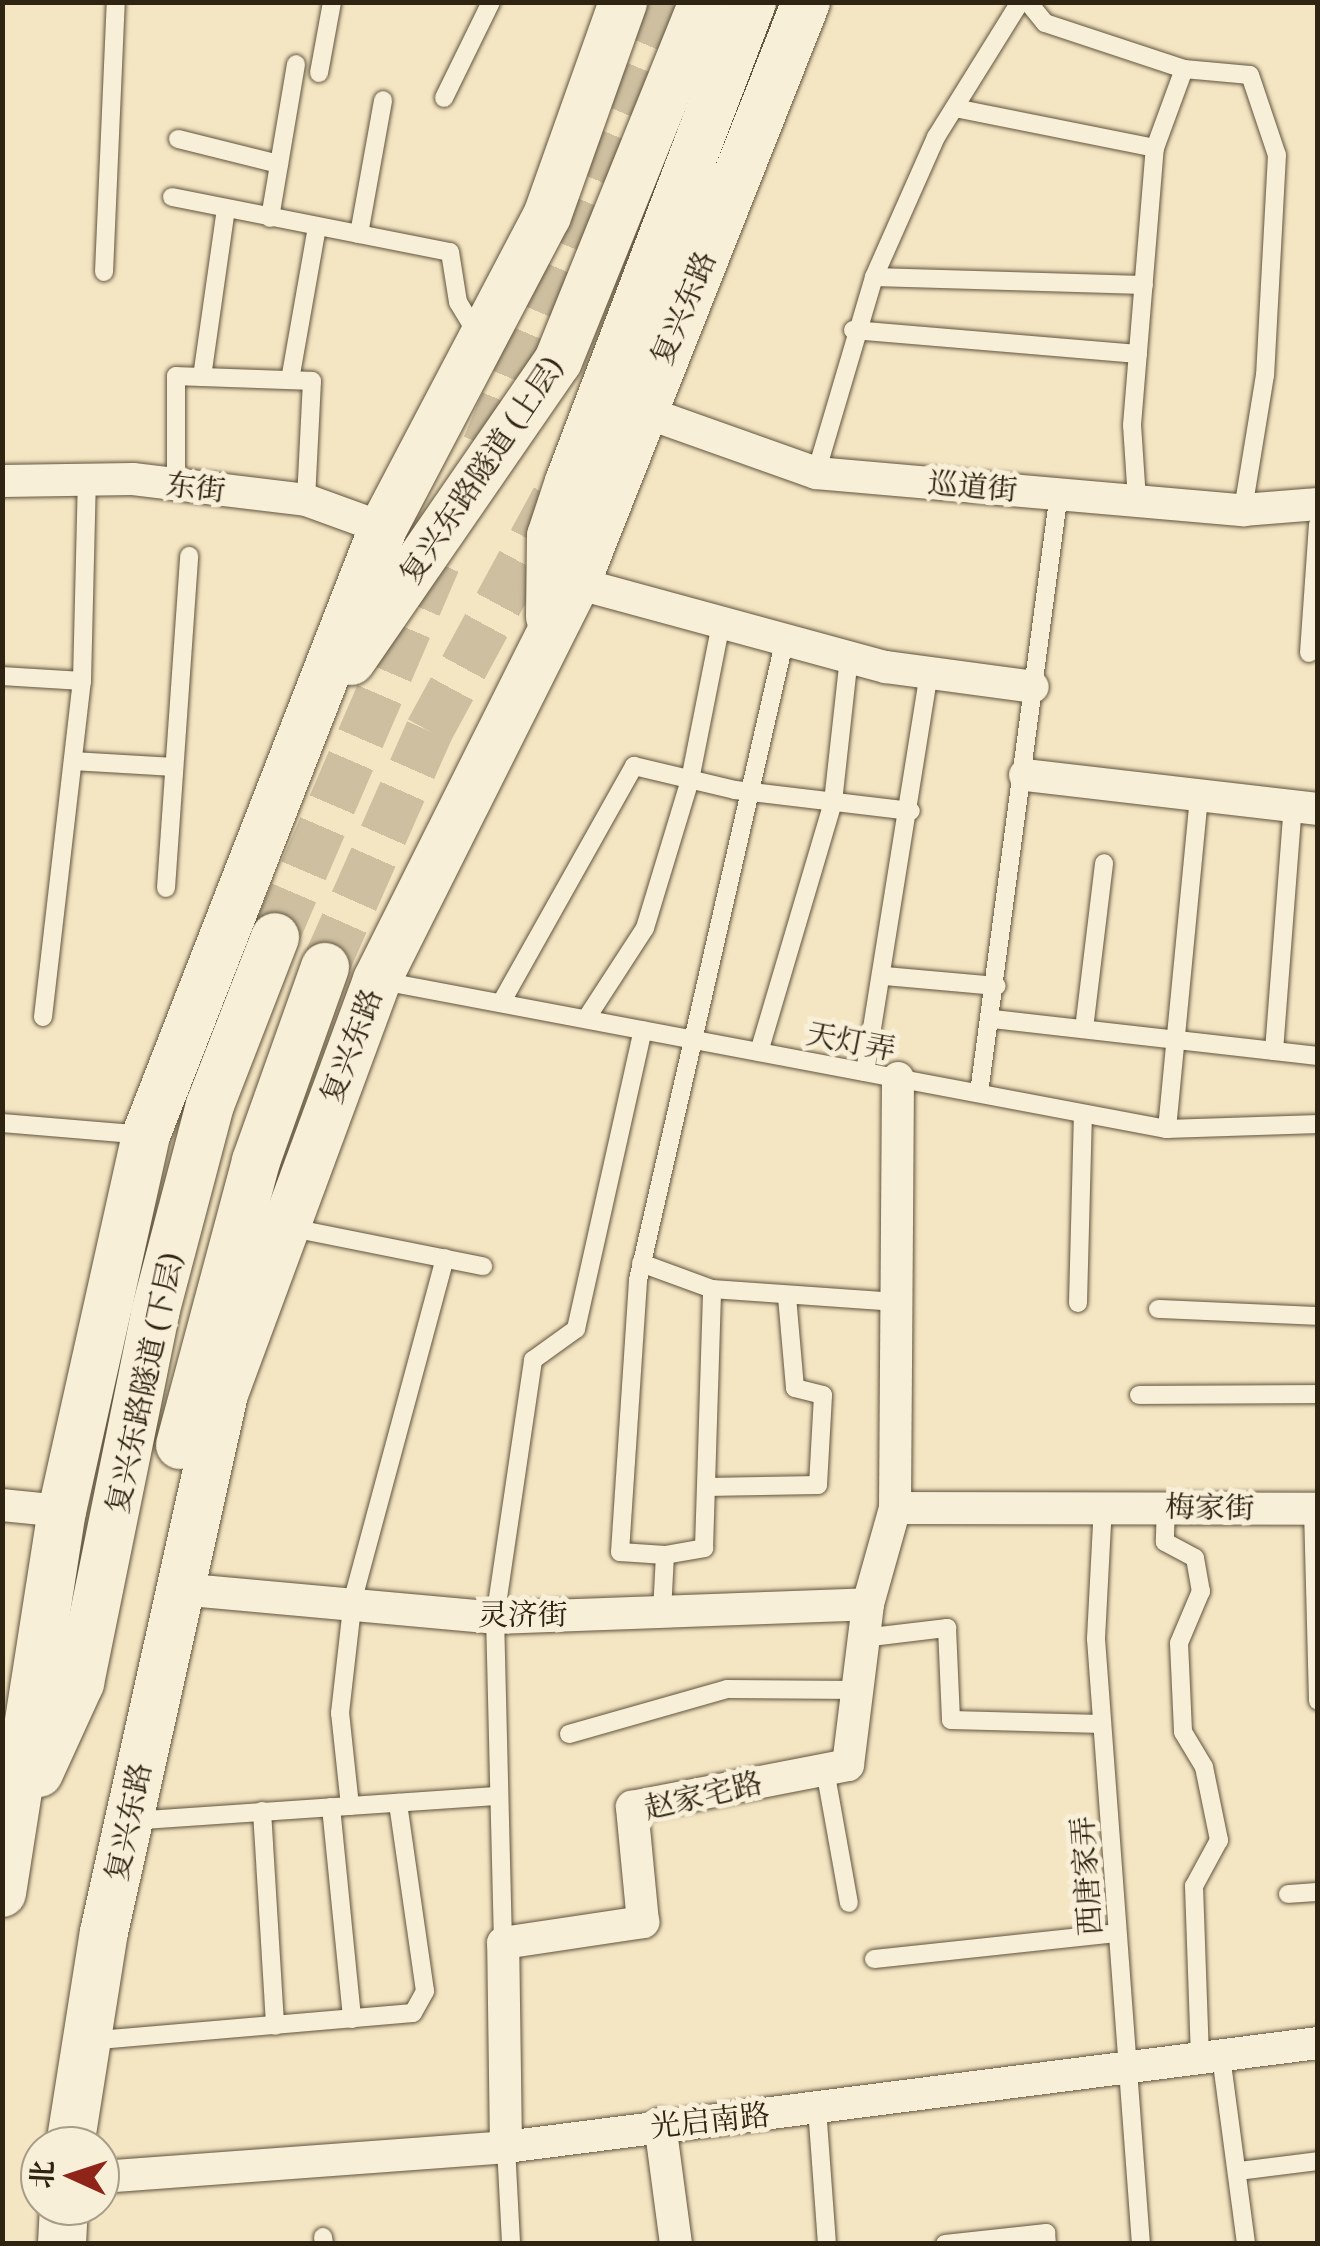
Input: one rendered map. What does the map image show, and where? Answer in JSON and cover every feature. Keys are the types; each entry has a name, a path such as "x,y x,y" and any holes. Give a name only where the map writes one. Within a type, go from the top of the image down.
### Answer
{"main road":[{"path":"2,1893 62,1510 146,1135 291,752 383,528 547,216 624,2"},
{"name":"复兴东路隧道 (上层)","path":"291,752 558,361 702,2"},
{"name":"复兴东路隧道 (上层)","path":"550,631 551,536 568,482 752,2"},
{"name":"复兴东路","path":"72,2126 82,2041 224,1394 282,1226 376,980 576,583 639,410 806,2"},
{"name":"复兴东路隧道 (下层)","path":"14,1826 80,1683 180,1218 210,1105 275,938"},
{"name":"复兴东路隧道 (下层)","path":"130,1821 119,1751 198,1353 325,967"}],"street":[{"name":"巡道街","path":"639,410 816,472 1243,510 1318,504"},
{"name":"东街","path":"2,480 176,484 306,500 383,528"},
{"path":"576,583 720,628 849,658 1033,687"},
{"path":"1025,776 1305,808"},
{"path":"825,1770 848,1765 868,1604 895,1508 898,1078"},
{"path":"2,1504 62,1510"},
{"name":"梅家街","path":"895,1508 1315,1508"},
{"name":"灵济街","path":"180,1589 353,1599 494,1618 868,1604"},
{"name":"赵家宅路","path":"503,1943 643,1922 632,1807 825,1770"},
{"path":"503,1943 506,2147"},
{"name":"光启南路","path":"120,2176 506,2147 660,2124 817,2108 1318,2044"},
{"path":"660,2124 676,2244"}],"lane":[{"path":"104,272 116,2"},
{"path":"319,74 332,2"},
{"path":"444,98 490,2"},
{"path":"816,472 853,330 874,277 954,108 1020,2"},
{"path":"1028,2 1045,22 1184,69 1250,76 1276,155 1265,375 1243,510"},
{"path":"270,218 296,64"},
{"path":"1137,500 1138,354 1155,148 1184,69"},
{"path":"360,234 384,100"},
{"path":"954,108 1155,148"},
{"path":"178,139 279,164"},
{"path":"172,197 450,252 458,302 482,342"},
{"path":"202,377 226,209"},
{"path":"290,380 318,227"},
{"path":"874,277 1144,285"},
{"path":"853,330 1138,354"},
{"path":"176,484 176,376 312,380 306,500"},
{"path":"43,1017 82,681 88,480"},
{"path":"978,1094 993,1019 1059,493"},
{"path":"1309,654 1318,524"},
{"path":"166,888 189,556"},
{"path":"586,1019 644,928 690,780 720,628"},
{"path":"712,1289 704,1548 665,1555 620,1552 642,1263 784,643"},
{"path":"758,1052 833,802 849,658"},
{"path":"864,1072 886,976 929,673"},
{"path":"2,676 82,681"},
{"path":"72,762 174,767"},
{"path":"501,1003 634,766 748,792 911,811"},
{"path":"1167,1129 1200,796"},
{"path":"1274,1051 1305,808"},
{"path":"1084,1029 1104,863"},
{"path":"886,976 997,986"},
{"name":"天灯弄","path":"376,980 1167,1129 1318,1124"},
{"path":"993,1019 1318,1056"},
{"path":"503,1943 494,1796 494,1618 534,1360 576,1330 644,1030"},
{"path":"1078,1303 1084,1114"},
{"path":"2,1123 146,1135"},
{"path":"282,1226 483,1266"},
{"path":"350,1806 340,1713 353,1599 445,1258"},
{"path":"642,1263 712,1289 897,1302"},
{"path":"706,1487 818,1485 823,1396 795,1388 787,1296"},
{"path":"1158,1310 1318,1316"},
{"path":"1140,1395 1318,1394"},
{"name":"西唐家弄","path":"1104,1505 1102,1724 1141,2244"},
{"path":"1166,1506 1165,1542 1195,1558 1201,1591 1179,1643 1183,1732 1204,1767 1219,1840 1194,1886 1210,2058 1239,2171 1246,2244"},
{"path":"1315,1508 1318,1701"},
{"path":"662,1612 665,1555"},
{"path":"864,1638 947,1628 950,1720 1102,1724"},
{"path":"569,1734 727,1689 857,1690"},
{"path":"825,1770 849,1902"},
{"path":"130,1821 494,1796"},
{"path":"82,2041 413,2013 425,1991 398,1803"},
{"path":"331,1807 352,2018"},
{"path":"262,1812 275,2026"},
{"path":"1288,1894 1318,1892"},
{"path":"874,1959 1118,1933"},
{"path":"817,2108 827,2244"},
{"path":"506,2147 511,2244"},
{"path":"1239,2171 1318,2160"},
{"path":"945,2244 1046,2233 1046,2244"}],"tunnel":[{"path":"486,446 674,2"},
{"path":"325,967 429,731 557,495"},
{"path":"275,937 442,549"}]}
